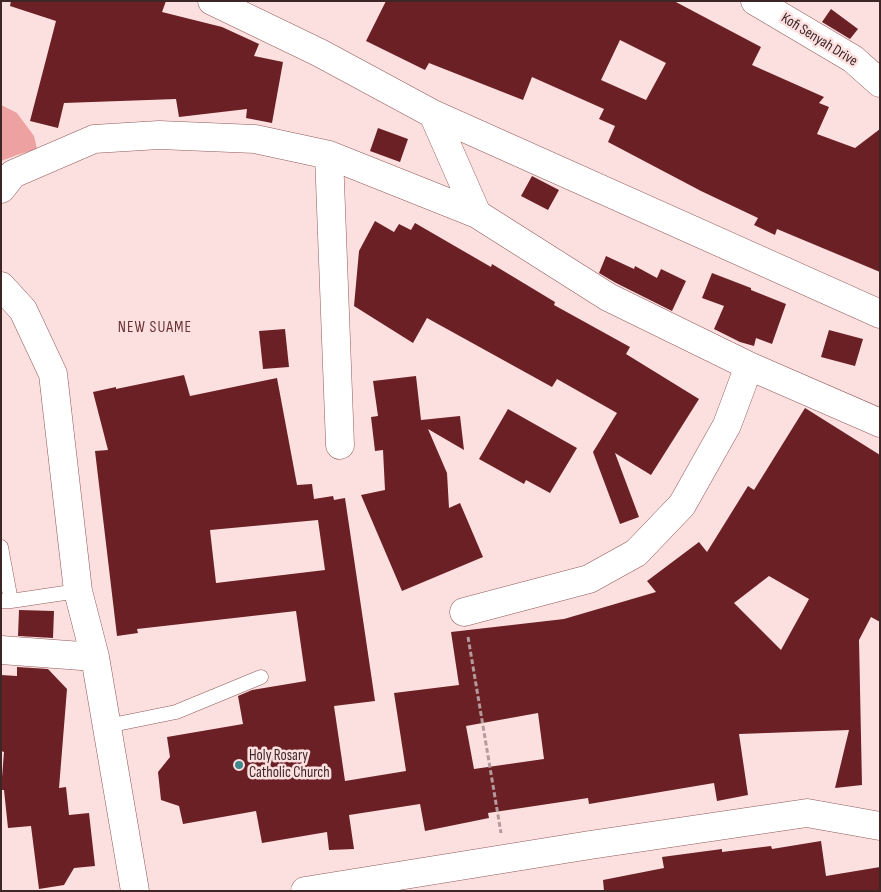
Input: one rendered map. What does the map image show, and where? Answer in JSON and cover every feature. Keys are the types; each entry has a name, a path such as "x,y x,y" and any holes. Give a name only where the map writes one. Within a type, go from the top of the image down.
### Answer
{"street":[{"path":"212,1 320,53 434,114 880,314"},
{"name":"Kofi Senyah Drive","path":"755,1 853,59 880,83"},
{"path":"434,114 477,214"},
{"path":"1,189 13,174 94,139 159,135 255,139 329,155 477,214 608,296 749,366 880,423"},
{"path":"329,155 340,445"},
{"path":"1,286 23,310 53,374 78,591 95,657 135,891"},
{"path":"464,612 589,579 636,553 682,505 727,424 749,366"},
{"path":"1,650 95,657"},
{"path":"304,891 505,858 807,813 880,826"}],"lane":[{"path":"1,547 6,601 78,591"},
{"path":"107,726 176,712 261,677"}],"path":[{"path":"464,612 505,858"}],"shaded area":[{"path":"1,105 17,113 34,136 37,149 1,161"}],"building":[{"path":"11,1 166,1 162,12 222,27 259,44 254,56 283,62 272,123 246,118 247,109 179,117 176,99 64,103 58,128 30,121 56,21 10,6"},
{"path":"386,1 674,1 761,47 752,65 824,97 819,103 829,107 817,134 855,148 880,129 880,272 777,229 775,235 754,225 758,218 701,191 608,142 615,126 599,119 604,109 532,77 523,100 429,63 425,70 366,41","holes":["620,40 666,63 646,100 601,80"]},
{"path":"831,9 858,29 850,39 822,22"},
{"path":"378,128 408,139 400,162 370,151"},
{"path":"532,176 559,190 548,210 521,196"},
{"path":"375,221 394,232 399,224 411,230 415,223 491,267 492,264 555,302 554,305 630,347 626,354 699,399 651,475 615,453 639,517 620,524 593,452 617,413 557,379 552,387 427,318 413,343 354,306 359,251"},
{"path":"606,256 634,269 635,266 657,278 661,269 686,281 672,311 599,273"},
{"path":"712,273 786,304 772,344 756,338 754,346 740,342 714,329 724,306 702,298"},
{"path":"285,329 289,367 263,369 259,331"},
{"path":"829,330 863,339 855,366 821,357"},
{"path":"184,375 190,396 277,378 297,485 312,484 314,499 333,496 334,500 345,498 375,701 334,706 345,781 406,771 394,693 459,685 451,632 564,619 656,592 647,581 699,542 707,552 748,486 754,490 805,408 880,455 880,622 871,617 859,640 862,785 835,788 849,730 739,734 748,795 717,801 714,783 589,804 588,798 488,813 489,818 425,831 420,804 349,815 354,849 329,850 327,832 262,843 256,811 183,824 179,806 161,800 158,772 170,757 167,737 243,724 238,696 252,690 306,681 296,611 137,629 138,633 117,636 95,451 108,450 93,392 116,387 116,389","holes":["318,520 325,570 216,583 210,530","769,576 809,599 781,650 734,603","538,713 544,759 474,769 466,726"]},
{"path":"416,376 421,420 460,416 464,450 428,429 447,473 449,508 460,503 483,557 402,591 361,495 385,490 383,450 375,451 371,417 378,416 373,381"},
{"path":"508,409 577,448 550,493 526,480 524,484 479,459"},
{"path":"19,610 54,611 53,638 18,636"},
{"path":"17,667 48,669 67,689 59,788 66,787 69,815 89,813 95,866 74,868 64,885 39,889 31,826 8,828 4,790 1,790 4,752 1,751 1,675 17,676"},
{"path":"821,841 826,876 880,867 880,891 604,891 603,880 664,868 662,857 722,849 722,852 771,846 772,849"}],"place":[{"name":"Holy Rosary Catholic Church","path":"239,765"}],"district":[{"name":"NEW SUAME","path":"155,328"}]}
